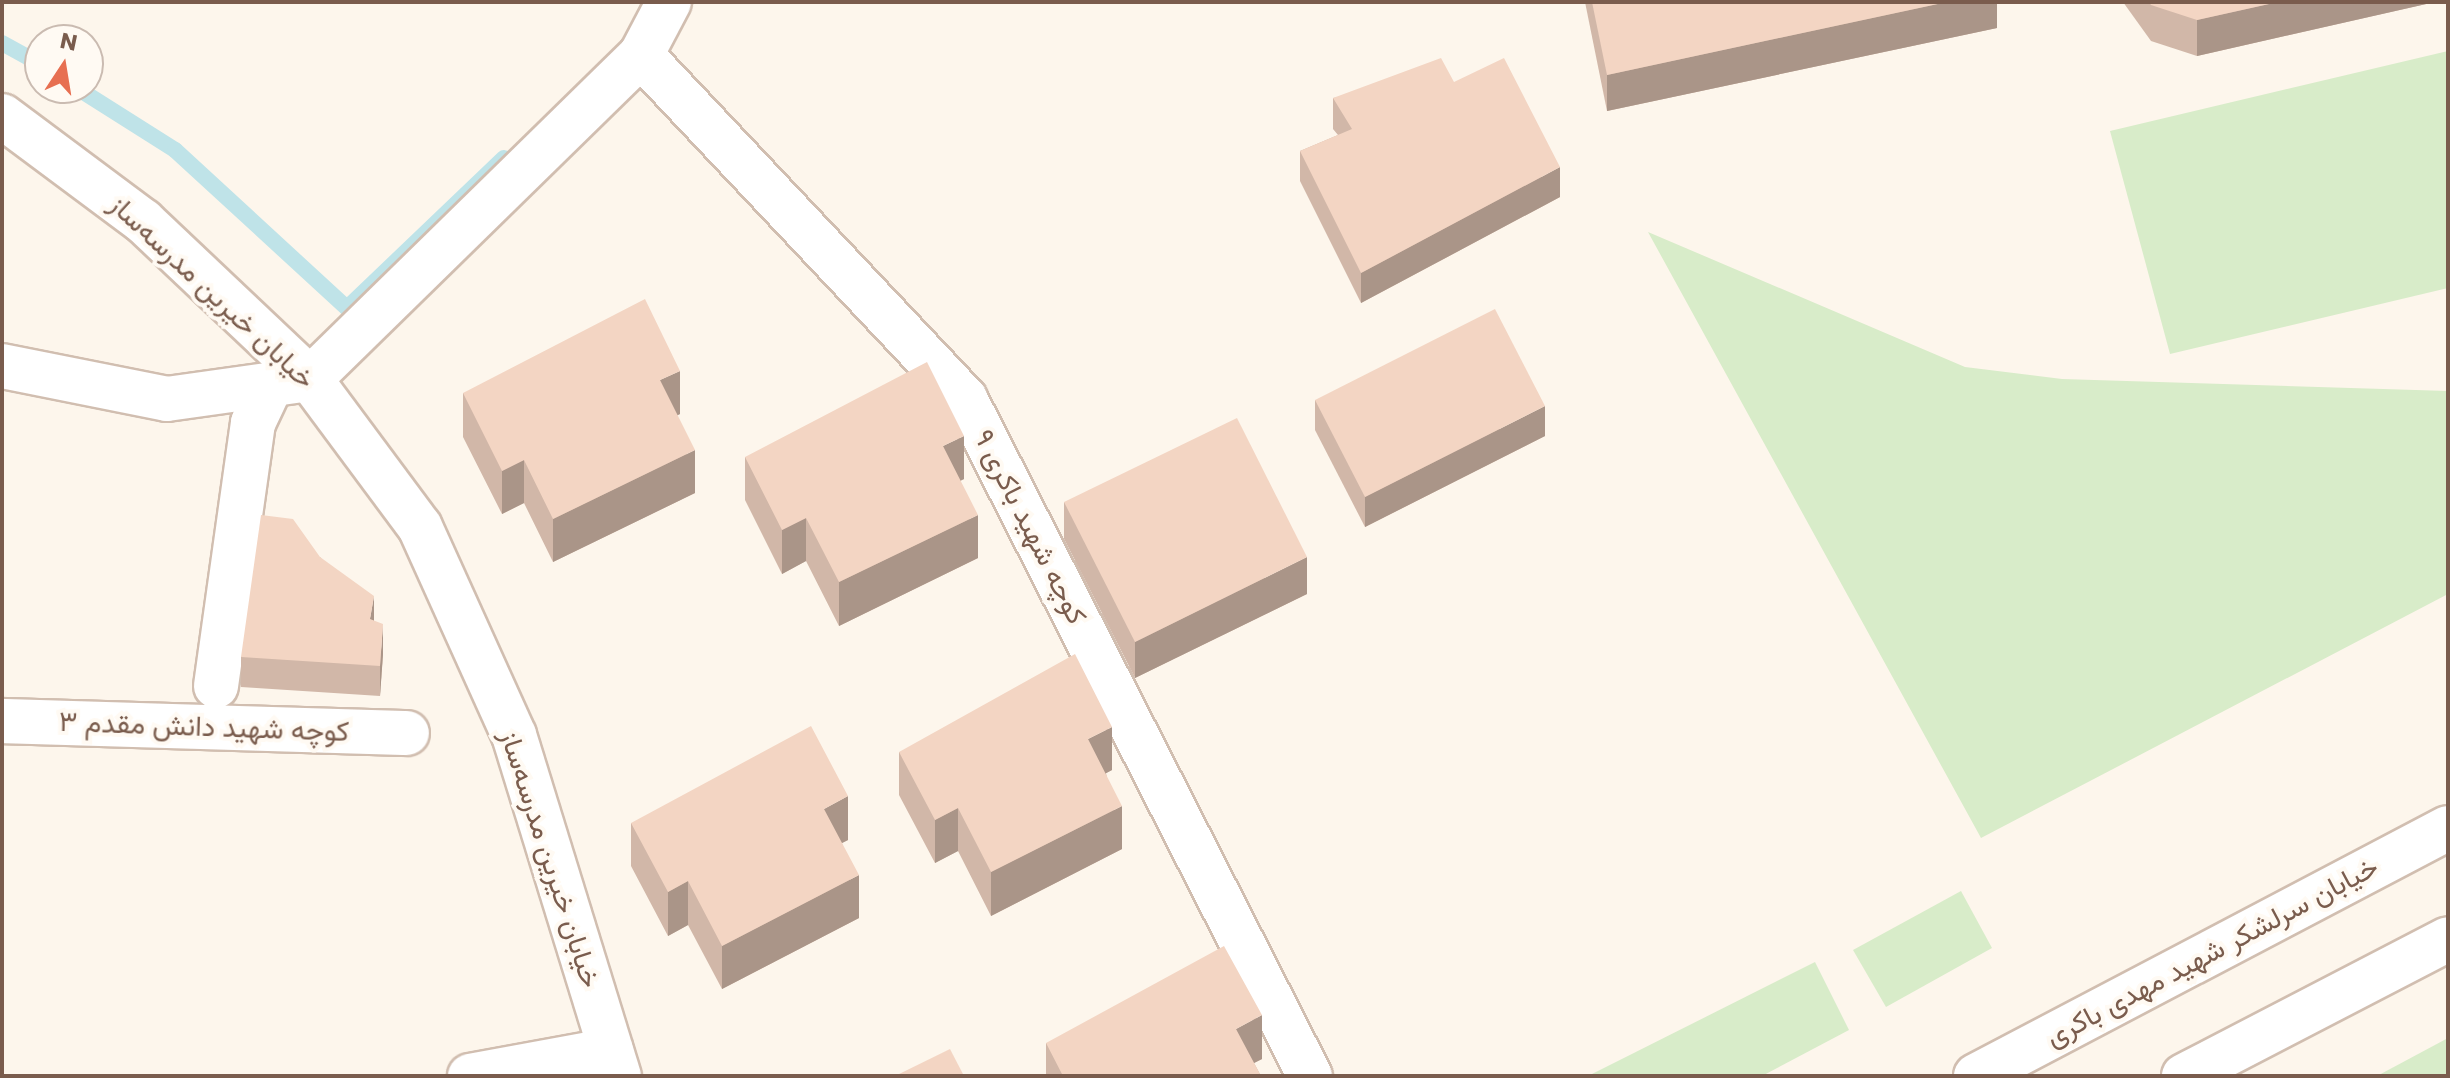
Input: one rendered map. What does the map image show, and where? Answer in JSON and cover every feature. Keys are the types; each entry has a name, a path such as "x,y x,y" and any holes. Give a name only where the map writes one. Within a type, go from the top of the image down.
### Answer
{"street":[{"path":"216,686 253,423 291,382 641,55 669,2"},
{"name":"کوچه شهید باکری ۹","path":"641,55 965,399 1310,1076"},
{"name":"خیابان خیرین مدرسه‌ساز","path":"2,116 143,221 420,527 495,694 615,1063"},
{"path":"2,366 167,399 291,382"},
{"name":"کوچه شهید دانش مقدم ۳","path":"2,721 407,733"},
{"name":"خیابان سرلشکر شهید مهدی باکری","path":"1976,1076 2448,828"},
{"path":"2184,1076 2448,939"},
{"path":"470,1076 615,1063"}],"green space":[{"path":"2448,51 2448,288 2170,354 2110,131"},
{"path":"1648,232 1965,367 2062,379 2448,391 2448,594 1981,838"},
{"path":"1961,891 1992,948 1886,1007 1853,950"},
{"path":"1815,962 1849,1030 1762,1076 1588,1076"},
{"path":"2448,1038 2448,1076 2377,1076"}],"building":[{"path":"1592,2 1947,2 1607,75"},
{"path":"2149,2 2278,2 2197,20"},
{"path":"1441,58 1454,82 1504,58 1560,167 1361,273 1300,151 1352,129 1333,98"},
{"path":"645,299 680,371 660,380 695,450 553,519 524,460 502,471 463,393"},
{"path":"1495,309 1545,406 1365,497 1315,400"},
{"path":"927,362 964,436 943,446 978,515 839,582 806,518 782,530 745,457"},
{"path":"1237,418 1307,557 1135,642 1064,502"},
{"path":"261,515 293,519 320,557 374,596 370,619 383,624 380,666 241,657"},
{"path":"1075,654 1112,727 1088,739 1122,806 991,872 958,808 935,820 899,752"},
{"path":"811,726 848,796 824,809 859,875 722,946 688,881 668,892 631,823"},
{"path":"1224,946 1262,1015 1236,1029 1261,1076 1063,1076 1046,1043"},
{"path":"950,1049 964,1076 895,1076"}],"waterway":[{"path":"2,43 24,55"},
{"path":"102,104 175,150 347,308 504,158"}]}
